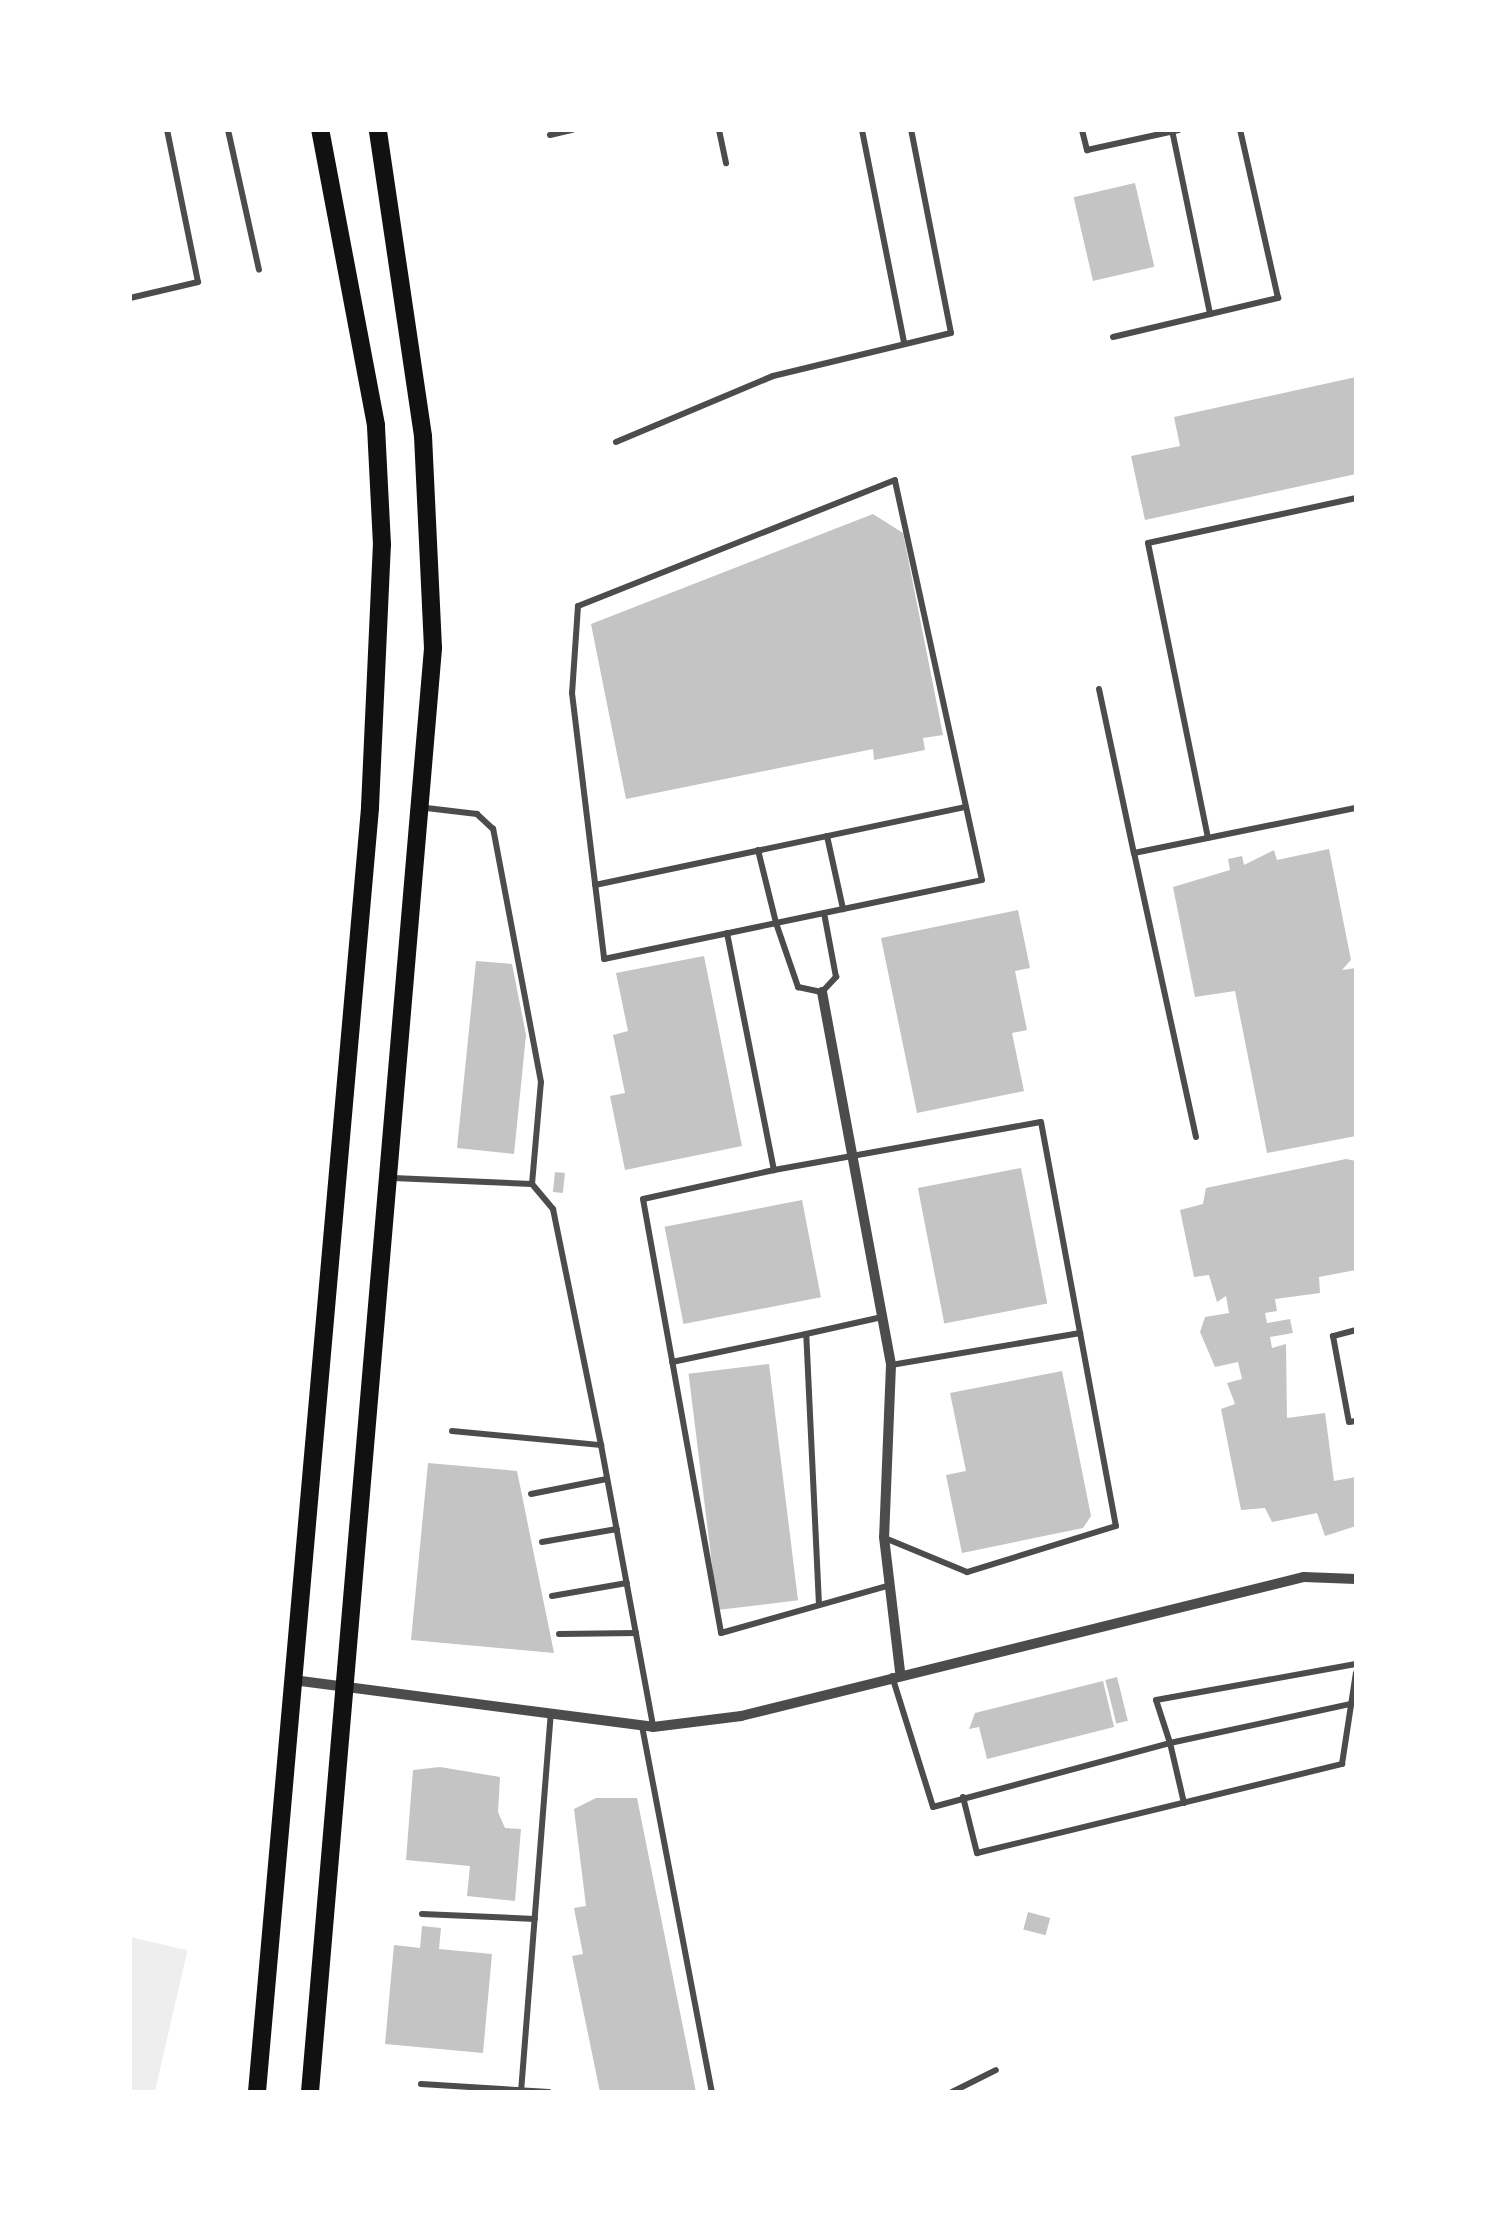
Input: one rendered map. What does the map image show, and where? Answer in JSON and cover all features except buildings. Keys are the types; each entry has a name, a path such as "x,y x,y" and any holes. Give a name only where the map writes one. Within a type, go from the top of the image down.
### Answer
{"main road":[{"path":"257,2092 288,1680 370,807 382,544 376,424 320,130"},
{"path":"310,2092 338,1686 392,1178 426,808 433,648 424,436 378,130"}],"street":[{"path":"822,992 891,1365 884,1537 896,1674"},
{"path":"288,1680 648,1726 741,1716 896,1674 1304,1577 1356,1579"}],"lane":[{"path":"130,298 198,282 168,130"},
{"path":"228,130 259,270"},
{"path":"550,135 572,130"},
{"path":"719,130 726,163"},
{"path":"862,130 904,343"},
{"path":"616,442 772,376 951,333 911,130"},
{"path":"1082,130 1087,150 1174,130 1210,314"},
{"path":"1113,337 1278,298 1240,130"},
{"path":"895,480 966,807 982,880 604,960 572,693 578,606 895,480"},
{"path":"1208,838 1148,544 1356,498"},
{"path":"1099,689 1196,1137"},
{"path":"595,885 966,807"},
{"path":"426,808 477,814 493,829 541,1082 532,1184 553,1210 608,1479 712,2092"},
{"path":"1134,853 1356,808"},
{"path":"826,836 843,909"},
{"path":"758,850 776,923 798,987 822,992 836,977 824,913"},
{"path":"727,933 774,1170"},
{"path":"884,1537 967,1572 1116,1526 1041,1122 774,1170 643,1199 721,1633 887,1586"},
{"path":"392,1178 532,1184"},
{"path":"672,1362 884,1317"},
{"path":"1356,1330 1333,1336 1348,1422 1356,1421"},
{"path":"891,1365 1080,1333"},
{"path":"806,1334 819,1605"},
{"path":"452,1431 601,1445"},
{"path":"531,1494 608,1479"},
{"path":"542,1542 617,1530"},
{"path":"552,1596 627,1583"},
{"path":"558,1634 636,1632"},
{"path":"1184,1803 1156,1700 1356,1664"},
{"path":"963,1798 977,1853 1342,1764 1356,1673"},
{"path":"896,1674 933,1807 1170,1743 1351,1704"},
{"path":"521,2090 551,1714"},
{"path":"422,1914 534,1919"},
{"path":"952,2092 996,2070"},
{"path":"421,2084 549,2092"}],"shaded area":[{"path":"130,1937 187,1950 155,2092 130,2092"}]}
